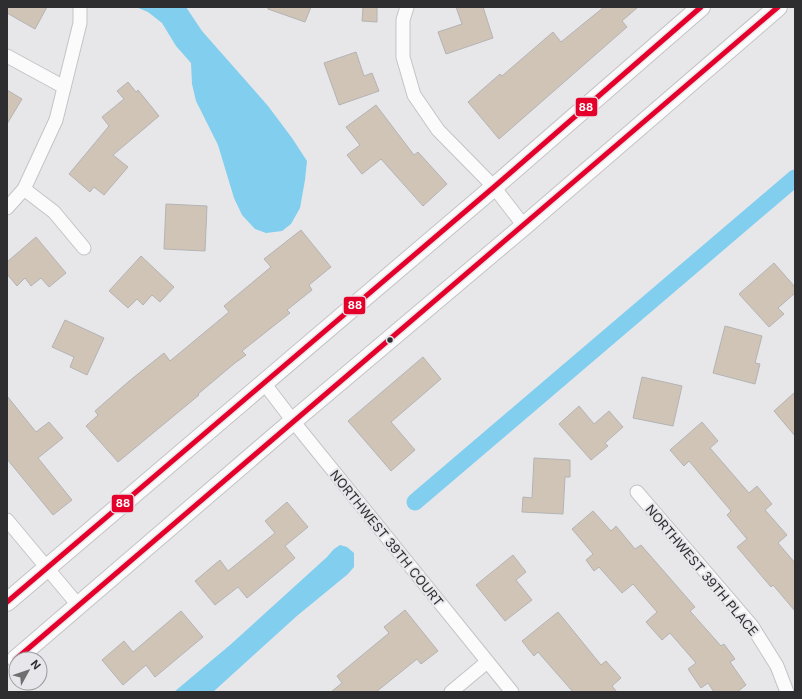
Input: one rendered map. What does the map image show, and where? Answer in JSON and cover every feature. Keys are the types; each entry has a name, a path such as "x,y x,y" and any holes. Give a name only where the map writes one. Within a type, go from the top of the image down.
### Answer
{"main road":[{"path":"7,602 494,187 701,7"},
{"path":"25,651 293,421 524,226 778,7"}],"street":[{"path":"7,208 24,189 56,120 80,23 80,7"},
{"path":"407,7 403,20 403,57 414,95 438,130 494,187 524,226"},
{"path":"7,56 64,87"},
{"path":"24,189 54,212 84,248"},
{"name":"NORTHWEST 39TH COURT","path":"264,383 512,692"},
{"name":"NORTHWEST 39TH PLACE","path":"637,492 752,626 777,666 787,692"},
{"path":"7,520 78,605"},
{"path":"451,692 487,662"}],"water":[{"path":"136,7 186,7 202,31 268,106 307,161 300,208 291,224 282,231 266,233 255,229 242,215 234,198 218,145 196,101 192,84 191,63 176,46 162,23 148,12"},
{"path":"340,545 347,547 354,553 354,567 348,574 298,615 213,692 174,692 230,645"}],"building":[{"path":"7,7 47,7 35,29 7,13"},
{"path":"268,7 311,7 305,22 268,9"},
{"path":"363,7 377,7 377,22 362,21"},
{"path":"456,7 483,7 493,38 446,54 438,32 462,24"},
{"path":"604,7 638,7 622,21 627,27 499,139 468,102 500,74 502,76 553,32 561,42"},
{"path":"356,52 364,76 372,73 379,91 339,105 324,63"},
{"path":"128,82 136,92 138,90 159,116 113,155 128,167 104,195 94,187 90,192 69,174 109,126 102,117 124,99 117,91"},
{"path":"7,90 22,99 7,124"},
{"path":"376,105 414,155 418,152 447,184 423,206 381,159 362,174 347,155 360,145 346,127"},
{"path":"166,204 207,206 205,251 164,249"},
{"path":"301,230 331,267 309,285 312,290 287,310 290,313 242,351 246,355 118,462 86,426 98,415 95,411 164,353 170,361 229,312 224,306 271,267 264,259"},
{"path":"36,237 66,273 49,287 41,278 31,286 25,278 17,286 7,274 7,262"},
{"path":"141,256 174,287 160,302 152,295 143,305 137,299 128,308 109,291"},
{"path":"774,263 795,287 795,293 778,308 784,314 769,327 739,294"},
{"path":"65,320 104,338 87,375 70,367 74,357 52,347"},
{"path":"725,326 762,336 755,363 760,364 755,384 713,373"},
{"path":"423,357 441,379 391,422 415,450 391,471 348,421"},
{"path":"642,377 682,386 673,426 633,418"},
{"path":"795,392 795,436 774,411"},
{"path":"7,396 36,432 49,422 63,438 38,458 72,500 53,515 7,459"},
{"path":"579,406 594,424 609,411 623,427 605,443 608,446 591,460 559,424"},
{"path":"702,422 718,441 710,448 749,493 757,486 772,504 765,510 787,535 778,543 795,563 795,611 773,585 771,587 737,547 747,539 727,515 731,511 689,461 684,466 670,450"},
{"path":"534,458 570,460 570,477 565,477 563,514 522,512 523,497 532,498"},
{"path":"287,502 308,527 285,546 295,558 247,598 238,587 215,605 195,581 220,560 228,571 275,533 265,521"},
{"path":"593,511 611,531 616,526 635,549 641,545 695,607 690,611 721,646 724,644 735,659 730,662 746,685 737,692 714,692 708,683 701,688 688,669 696,663 670,633 662,640 646,622 657,612 633,584 622,593 599,567 594,571 586,560 593,554 572,529"},
{"path":"513,555 526,572 516,580 532,600 505,621 476,585"},
{"path":"405,610 438,651 421,664 417,659 376,692 331,692 342,683 337,676 389,633 384,627"},
{"path":"181,611 203,637 155,677 146,665 123,685 102,660 124,641 133,652"},
{"path":"558,612 601,665 606,661 621,678 612,686 617,692 573,692 538,652 534,656 522,641"}],"waterway":[{"path":"415,502 795,178"}],"transit line":[{"name":"88","path":"7,602 494,187 701,7"},
{"name":"88","path":"25,651 778,7"}]}
